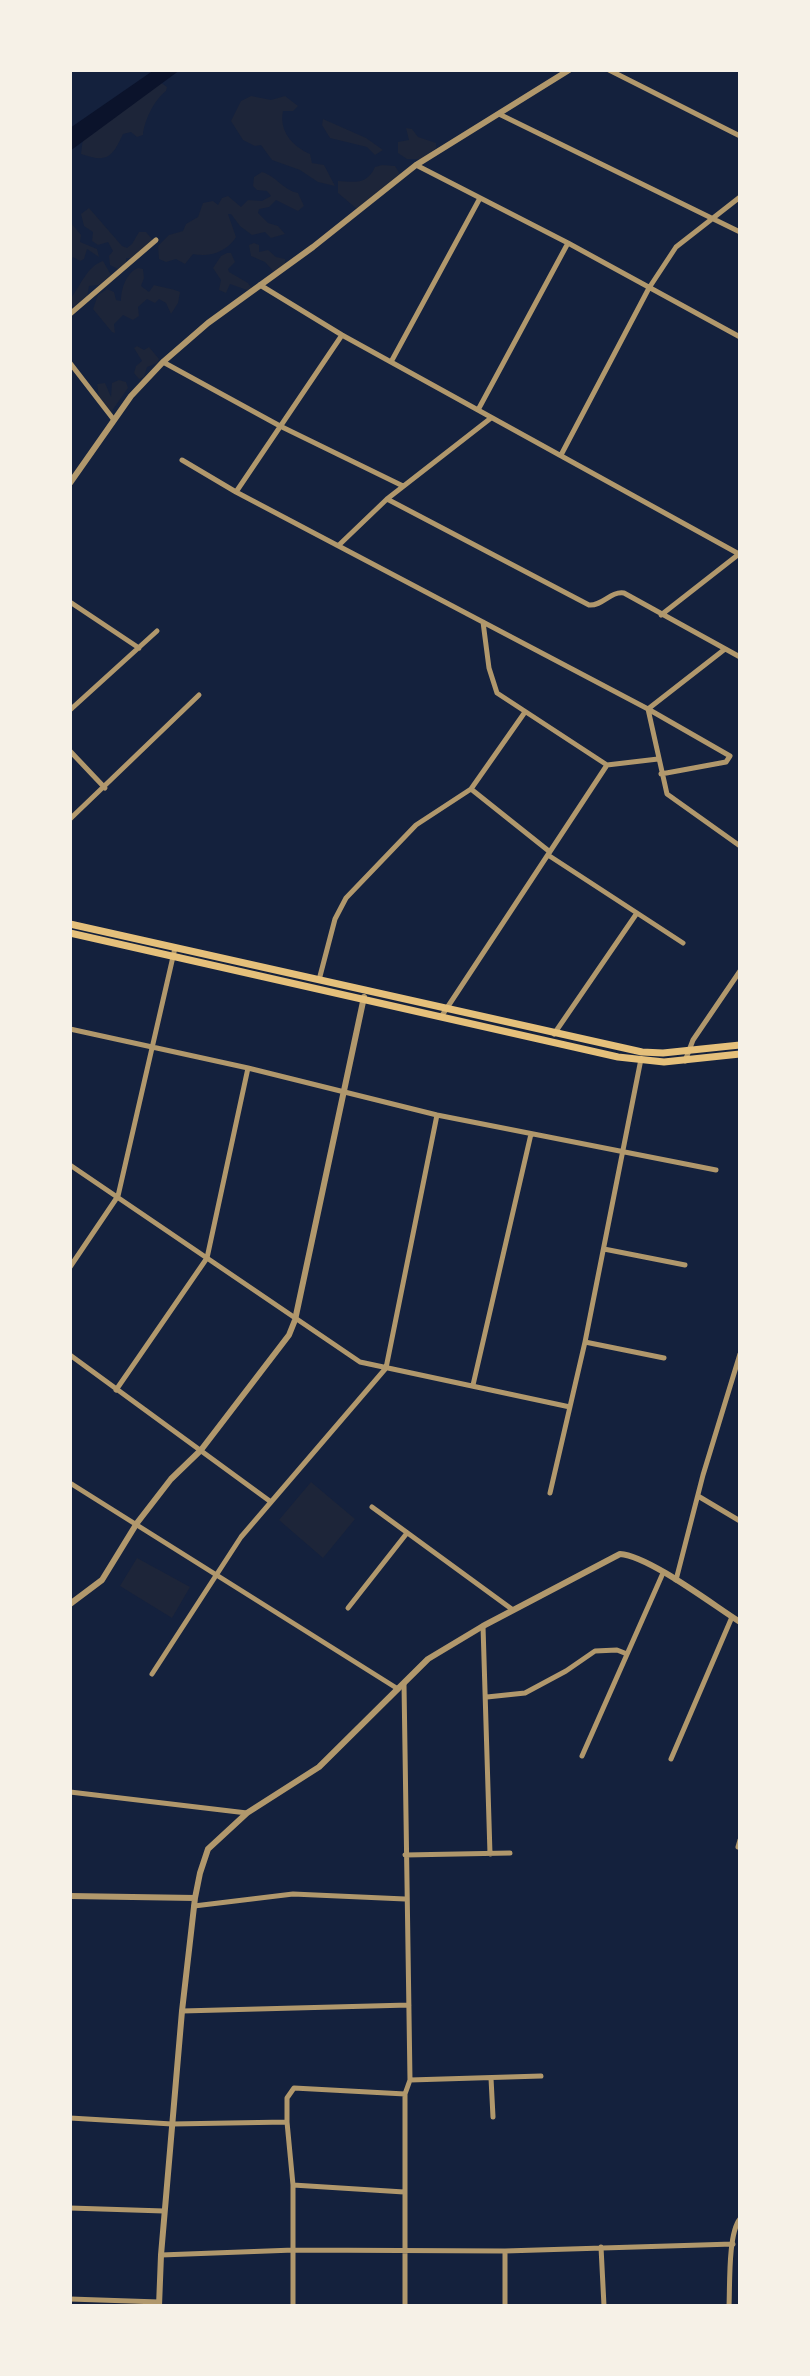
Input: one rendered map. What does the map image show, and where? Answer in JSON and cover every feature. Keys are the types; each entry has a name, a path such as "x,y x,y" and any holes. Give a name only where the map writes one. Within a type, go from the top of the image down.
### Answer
{"main road":[{"path":"70,924 319,980 441,1017 549,1042 685,1061 740,1054"},
{"path":"70,933 364,996 446,1009 641,1056 740,1045"}],"street":[{"path":"550,70 556,77"},
{"path":"70,483 131,396 163,362 208,323 313,247 416,165 569,70"},
{"path":"609,70 740,136"},
{"path":"498,113 740,232"},
{"path":"416,165 740,337"},
{"path":"561,455 649,288 676,247 740,197"},
{"path":"391,362 480,198"},
{"path":"70,314 156,240"},
{"path":"478,410 568,243"},
{"path":"260,285 342,335 740,554 661,615"},
{"path":"236,492 342,335"},
{"path":"163,362 280,426 403,486"},
{"path":"70,363 114,420"},
{"path":"339,545 387,499 491,418"},
{"path":"182,460 236,492 648,709 730,756 726,762 661,774"},
{"path":"387,499 589,605 619,592 740,657"},
{"path":"70,602 139,648"},
{"path":"482,621 493,686 497,693 607,765 658,759"},
{"path":"70,710 157,631"},
{"path":"648,709 725,649"},
{"path":"70,819 199,695"},
{"path":"648,709 667,794 740,846"},
{"path":"319,980 335,919 346,898 416,825 471,789 525,712"},
{"path":"70,751 105,788"},
{"path":"441,1017 607,765"},
{"path":"471,789 549,853 683,943"},
{"path":"549,1042 637,913"},
{"path":"70,1267 118,1196 175,948"},
{"path":"685,1061 687,1051 740,971"},
{"path":"70,1604 102,1580 137,1523 171,1479 201,1450 289,1335 295,1320 364,996"},
{"path":"71,1030 248,1068 437,1115 716,1170"},
{"path":"550,1493 585,1342 641,1056"},
{"path":"116,1390 207,1258 248,1068"},
{"path":"152,1674 241,1537 386,1368 437,1115"},
{"path":"473,1385 531,1134"},
{"path":"70,1165 360,1362 570,1407"},
{"path":"604,1249 685,1265"},
{"path":"585,1342 664,1358"},
{"path":"676,1581 740,1354"},
{"path":"70,1355 271,1502"},
{"path":"70,1483 401,1686"},
{"path":"698,1496 740,1521"},
{"path":"372,1507 513,1610"},
{"path":"348,1608 407,1533"},
{"path":"70,2299 159,2304 182,2011 195,1898 208,1849 247,1813 319,1767 428,1659 483,1626 620,1554 633,1556 663,1573 740,1622"},
{"path":"582,1756 663,1573"},
{"path":"671,1759 732,1617"},
{"path":"483,1626 490,1854"},
{"path":"487,1697 525,1693 602,1649 627,1654"},
{"path":"401,1686 410,2080 405,2094 405,2306"},
{"path":"70,1792 247,1813"},
{"path":"740,1840 740,1847"},
{"path":"405,1855 510,1853"},
{"path":"194,1906 293,1894 405,1899"},
{"path":"70,1896 195,1898"},
{"path":"182,2011 409,2005"},
{"path":"410,2080 541,2076"},
{"path":"491,2078 493,2117"},
{"path":"293,2306 293,2185 287,2098 294,2088 405,2094"},
{"path":"70,2118 172,2124 287,2122"},
{"path":"293,2185 404,2192"},
{"path":"70,2208 164,2211"},
{"path":"729,2306 735,2225 740,2219"},
{"path":"161,2255 294,2250 505,2251 733,2244"},
{"path":"601,2247 604,2306"},
{"path":"505,2251 505,2306"}],"shaded area":[{"path":"154,70 180,70 70,151 70,128"},
{"path":"160,82 167,87 166,91 150,111 143,135 123,134 112,153 103,158 81,154 83,138"},
{"path":"251,96 271,100 285,96 298,106 293,111 283,111 285,131 292,142 310,154 312,163 324,165 335,186 318,182 300,170 272,160 261,145 255,146 243,140 231,121 241,101"},
{"path":"323,119 366,138 383,150 375,155 367,147 330,138 322,125"},
{"path":"406,128 412,129 418,137 436,143 436,148 423,159 407,159 398,153 398,142 409,140"},
{"path":"395,166 400,174 357,209 338,193 338,181 364,180 375,167"},
{"path":"262,172 298,193 304,206 298,211 276,200 269,207 259,209 258,213 268,223 278,226 285,234 271,238 265,232 252,235 228,214 236,237 223,250 205,255 193,254 185,264 176,259 166,262 159,259 158,246 169,235 183,231 186,224 198,217 203,203 213,201 218,205 222,198 228,196 241,207 248,200 262,201 271,196 267,191 257,190 253,186 254,177"},
{"path":"89,208 122,246 127,248 132,244 139,232 146,232 153,240 132,258 126,258 126,263 118,269 110,265 109,256 113,251 108,242 98,245 92,241 93,232 84,226 81,214"},
{"path":"72,224 81,235 80,242 97,249 99,257 87,249 84,259 80,261 73,257 70,262"},
{"path":"249,245 259,245 259,252 268,250 276,257 285,259 285,269 274,272 265,262 251,256"},
{"path":"227,253 231,253 235,262 228,269 229,272 248,283 252,289 250,291 230,284 226,293 219,290 221,280 213,268"},
{"path":"103,261 111,275 99,285 89,286 87,297 71,306 70,299 84,277"},
{"path":"138,268 143,269 141,286 149,292 154,285 178,291 178,303 171,314 166,303 159,299 155,303 147,299 138,307 139,316 133,320 123,315 114,324 115,333 112,332 93,309 98,295 107,289 114,292 116,300 121,301 125,282"},
{"path":"137,346 144,350 149,347 159,359 147,367 144,377 139,379 134,373 142,361 134,348"},
{"path":"119,380 126,382 128,388 109,415 98,401 97,384 105,383 111,397 112,383"},
{"path":"311,1482 355,1519 323,1558 279,1520"},
{"path":"137,1558 190,1587 172,1618 120,1586"}]}
